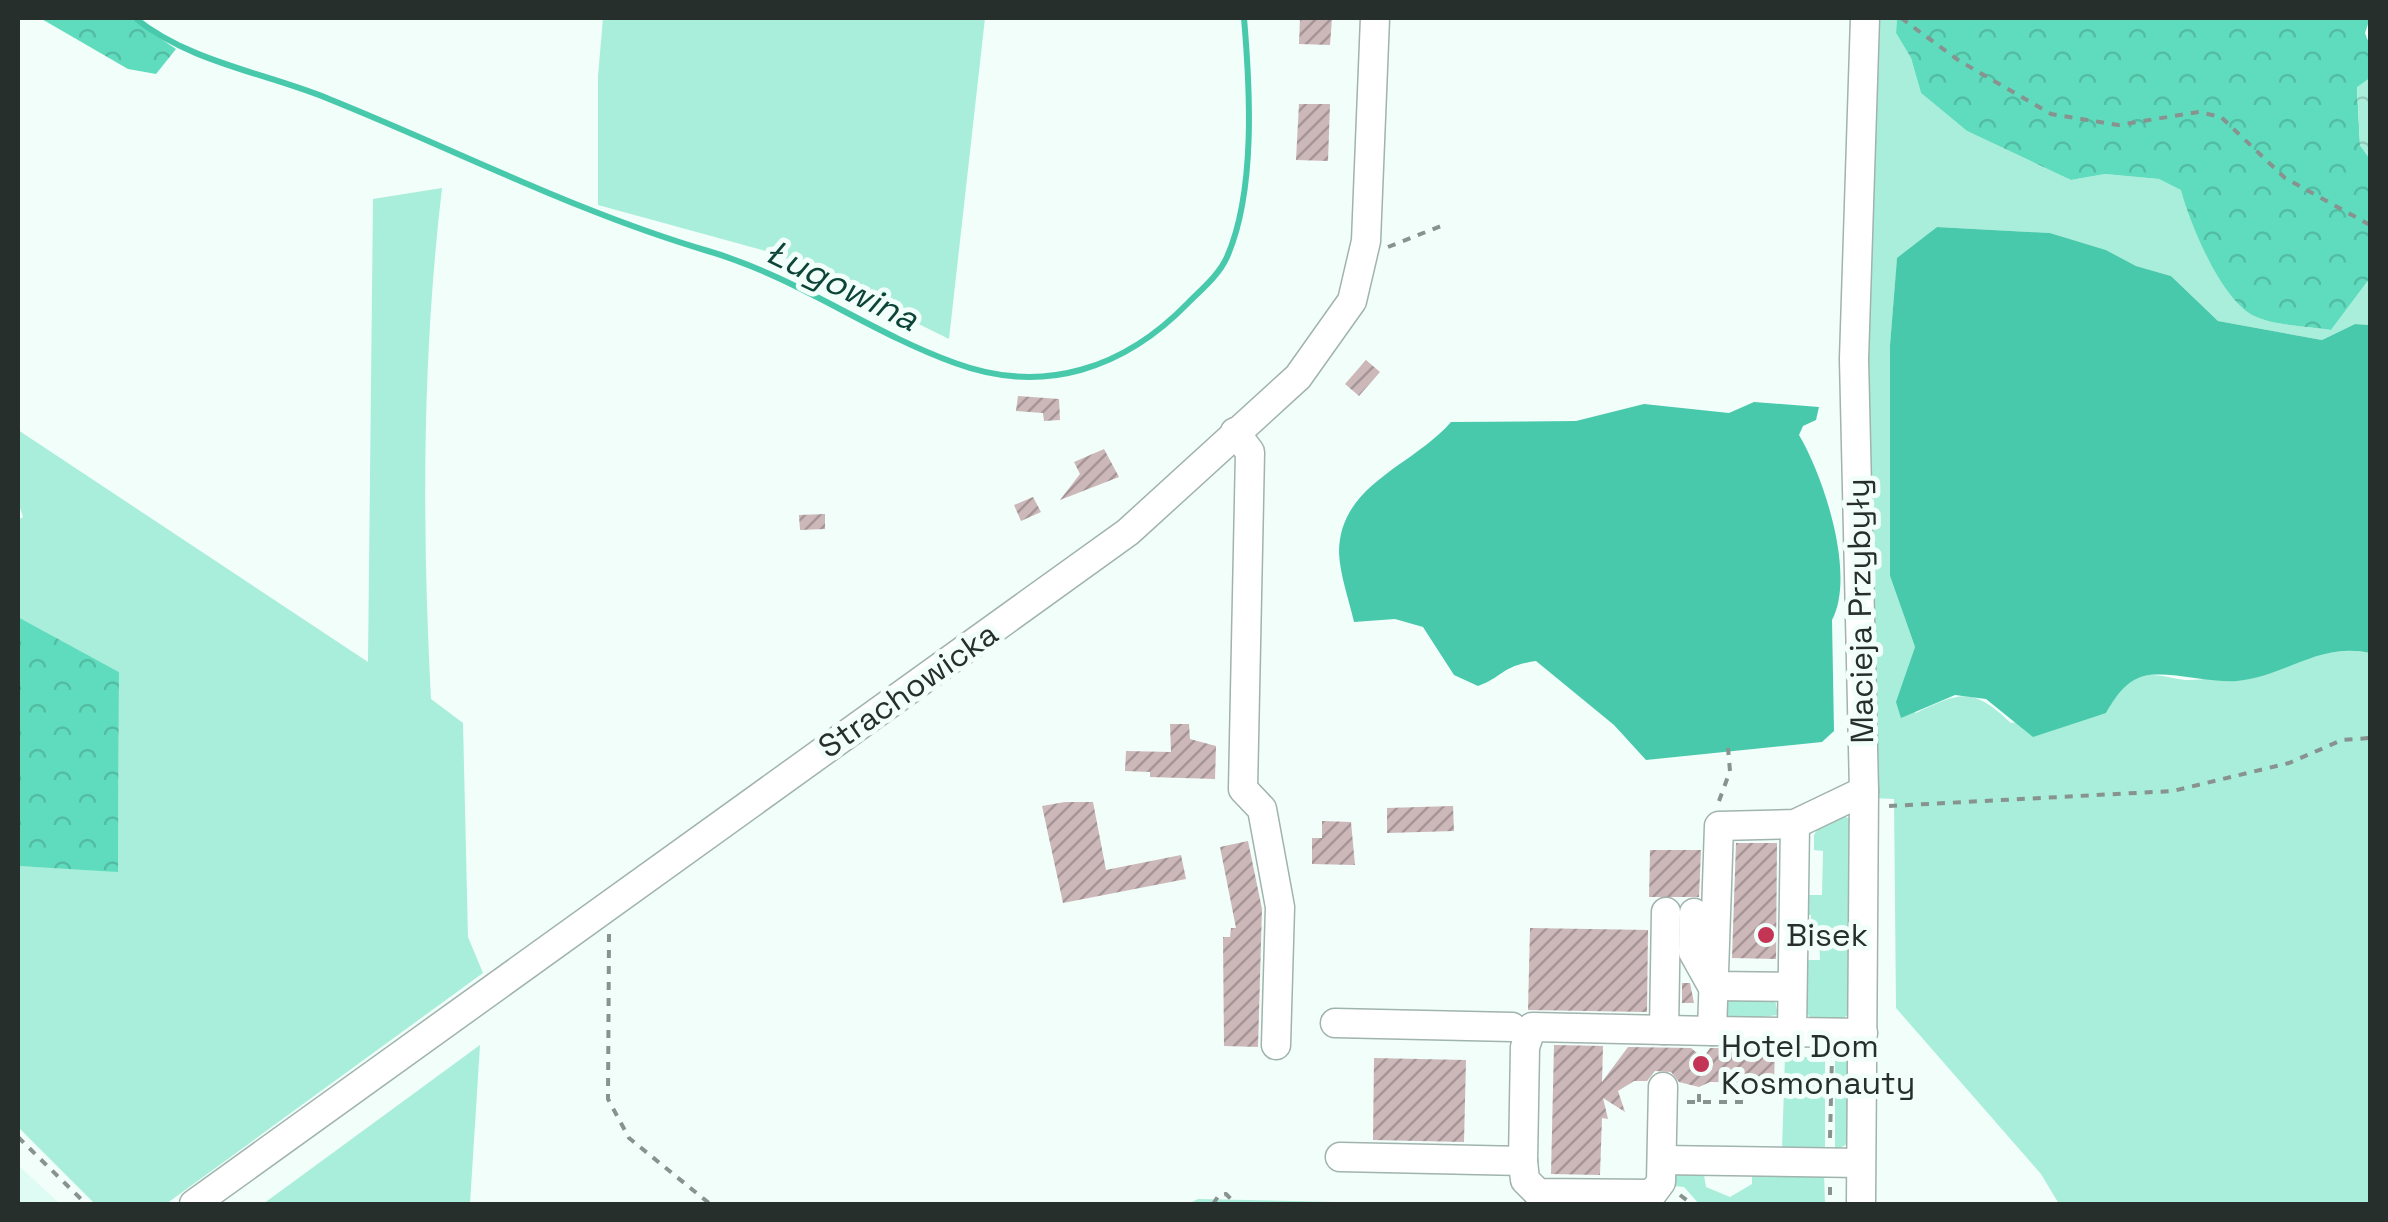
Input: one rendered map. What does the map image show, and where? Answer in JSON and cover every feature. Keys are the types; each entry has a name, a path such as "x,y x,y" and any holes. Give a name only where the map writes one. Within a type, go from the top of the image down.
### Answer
{"street":[{"name":"Strachowicka","path":"194,1204 1128,532 1298,377 1352,301 1364,250 1374,18"},
{"name":"Macieja Przybyły","path":"1861,1204 1863,799 1854,359 1865,18"},
{"path":"1235,432 1250,452 1243,788 1262,808 1280,907 1276,1044"},
{"path":"1712,1031 1719,826 1795,824 1863,799"},
{"path":"1792,1032 1795,824"},
{"path":"1664,1030 1680,912 1693,952 1712,986"},
{"path":"1712,986 1791,987"},
{"path":"1335,1023 1512,1027"},
{"path":"1663,1094 1661,1182 1652,1194 1538,1193 1525,1180 1526,1047 1532,1027 1863,1033"},
{"path":"1340,1157 1523,1161"},
{"path":"1662,1160 1860,1163"}],"path":[{"path":"1901,18 1958,60 2051,114 2118,125 2212,113 2231,124 2285,178 2370,225"},
{"path":"1364,250 1382,249 1442,226"},
{"path":"1863,799 2173,791 2289,762 2342,740 2370,738"},
{"path":"1723,790 1730,770 1728,748"},
{"path":"611,904 608,1099 629,1138 710,1204"},
{"path":"1830,1204 1832,1033"},
{"path":"1699,1102 1700,1086"},
{"path":"1663,1094 1699,1102 1748,1102"},
{"path":"18,1137 86,1204"},
{"path":"1213,1204 1219,1195 1226,1194 1236,1204"}],"shaded area":[{"path":"1937,227 2050,233 2106,250 2136,266 2171,276 2218,321 2322,340 2355,324 2370,325 2370,653 2334,652 2237,681 2144,676 2126,686 2106,713 2033,737 1986,699 1955,695 1901,718 1896,702 1915,647 1890,576 1890,345 1897,258"},
{"path":"1754,402 1819,407 1816,420 1803,426 1799,435 1827,500 1839,553 1838,601 1832,620 1834,731 1822,742 1646,760 1614,725 1536,661 1509,668 1478,686 1454,675 1423,627 1395,619 1354,622 1339,553 1342,529 1351,510 1380,478 1451,422 1576,421 1644,404 1729,413"},
{"path":"18,1165 60,1204 18,1204"}],"green space":[{"path":"40,18 130,18 176,49 156,74 128,69"},
{"path":"603,18 985,18 949,339 777,254 598,205 598,76"},
{"path":"1875,18 1897,18 1896,33 1911,58 1921,93 1967,131 2071,180 2105,174 2159,179 2182,190 2192,222 2219,278 2254,316 2331,330 2370,278 2370,325 2355,324 2322,340 2218,321 2171,276 2050,233 1937,227 1897,259 1890,345 1890,576 1915,647 1897,702 1916,713 1944,700 1966,696 1986,703 2011,723 2106,713 2125,686 2143,676 2211,678 2328,653 2370,653 2370,1204 2059,1204 2041,1174 1896,1008 1894,799 1872,798 1873,504 1864,317"},
{"path":"1897,18 2370,18 2365,33 2370,46 2370,78 2357,88 2360,145 2370,159 2370,278 2331,330 2254,316 2219,278 2199,241 2181,190 2159,179 2105,174 2071,180 1967,131 1921,93 1911,58 1896,33"},
{"path":"2370,78 2370,159 2360,145 2357,87"},
{"path":"442,188 426,443 431,699 463,723 468,937 483,973 166,1204 95,1204 18,1127 18,866 118,871 119,672 18,617 18,520 23,517 18,502 18,430 368,662 373,199"},
{"path":"18,617 119,672 118,872 18,866"},
{"path":"1844,816 1850,819 1848,1015 1821,1022 1806,1013 1801,960 1820,960 1819,936 1811,936 1811,915 1803,914 1807,895 1822,895 1823,851 1814,850 1814,835 1822,822"},
{"path":"1728,999 1775,1000 1778,1015 1730,1021 1726,1013"},
{"path":"480,1045 470,1204 263,1204"},
{"path":"1785,1056 1825,1058 1825,1152 1782,1150"},
{"path":"1835,1058 1850,1058 1850,1142 1835,1151"},
{"path":"1673,1169 1703,1169 1706,1187 1730,1197 1752,1184 1752,1171 1824,1172 1825,1204 1699,1204 1684,1187 1674,1186"},
{"path":"1198,1199 1428,1204 1188,1204"}],"building":[{"path":"1300,18 1332,18 1330,45 1299,44"},
{"path":"1299,104 1330,104 1328,161 1296,160"},
{"path":"1366,360 1380,372 1359,396 1345,384"},
{"path":"1018,396 1059,399 1060,420 1044,421 1043,413 1016,411"},
{"path":"1104,449 1119,477 1060,500 1080,474 1074,462"},
{"path":"1033,497 1041,512 1021,521 1014,505"},
{"path":"825,514 825,529 800,530 799,515"},
{"path":"1170,724 1189,724 1190,739 1216,746 1215,779 1150,777 1150,772 1125,771 1126,751 1171,752"},
{"path":"1093,802 1106,870 1181,855 1186,879 1063,903 1042,806"},
{"path":"1453,806 1454,831 1387,833 1387,808"},
{"path":"1322,821 1351,822 1355,865 1312,864 1312,838 1322,838"},
{"path":"1248,841 1262,909 1258,1047 1224,1046 1223,937 1230,937 1231,928 1236,928 1220,847"},
{"path":"1736,843 1777,843 1776,959 1732,958"},
{"path":"1650,850 1701,850 1699,897 1649,897"},
{"path":"1530,928 1648,930 1647,1012 1528,1010"},
{"path":"1682,983 1690,983 1694,1003 1682,1003"},
{"path":"1554,1045 1603,1046 1602,1082 1628,1047 1691,1048 1703,1058 1710,1048 1775,1049 1774,1083 1710,1082 1699,1087 1679,1082 1671,1072 1655,1071 1647,1081 1634,1081 1618,1091 1625,1112 1603,1098 1608,1119 1602,1118 1600,1175 1551,1174"},
{"path":"1374,1058 1466,1060 1464,1142 1373,1140"}],"waterway":[{"name":"Ługowina","path":"135,18 179,46 329,99 611,218 773,275 892,336 955,363 1020,377 1081,370 1138,344 1164,326 1224,264 1236,231 1247,171 1249,107 1244,18"}],"place":[{"name":"Bisek","path":"1766,935"},
{"name":"Hotel Dom Kosmonauty","path":"1701,1064"}]}
